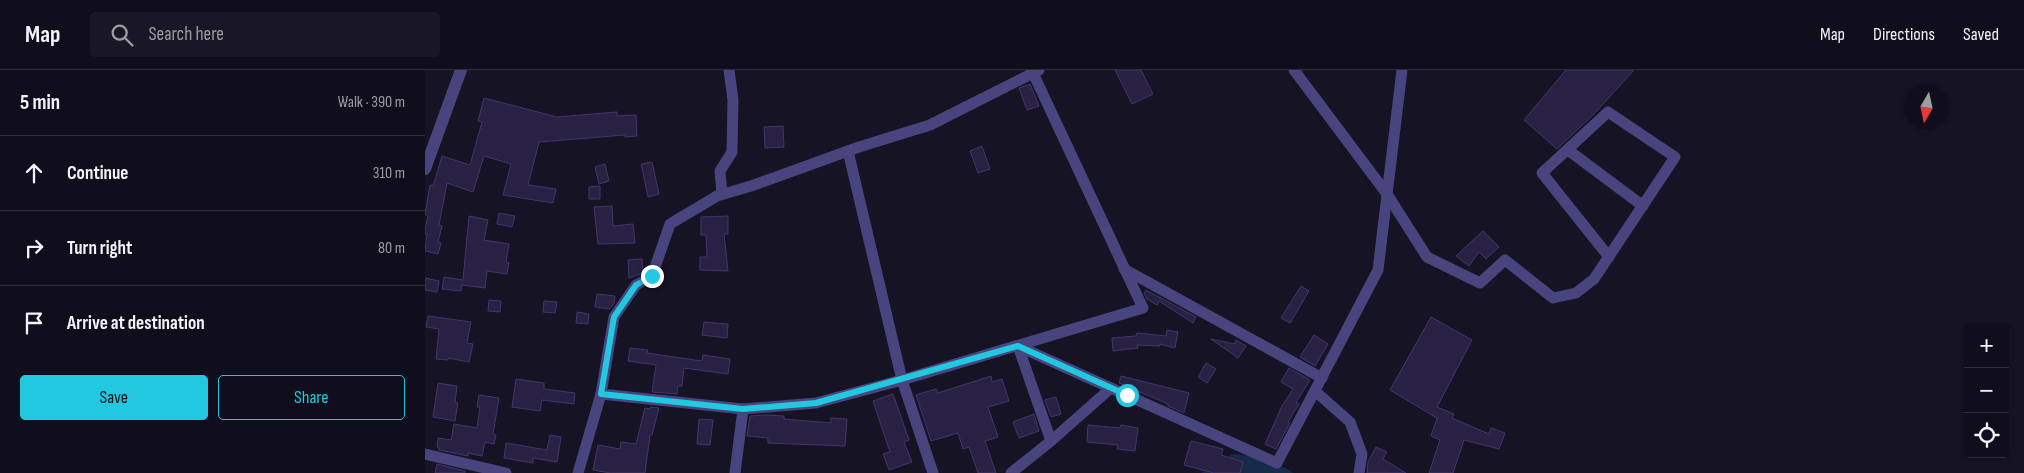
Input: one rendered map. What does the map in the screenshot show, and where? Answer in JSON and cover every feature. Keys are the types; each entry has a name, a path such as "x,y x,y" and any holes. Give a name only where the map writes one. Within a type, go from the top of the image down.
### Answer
{"street":[{"path":"425,169 461,70"},
{"path":"722,194 719,171 732,152 733,100 729,70"},
{"path":"1294,70 1387,194 1427,257 1480,283 1505,260 1553,298 1576,293 1594,279 1609,257 1643,206 1675,157 1609,112 1543,174 1609,257"},
{"path":"1018,346 1277,463 1378,270 1402,70"},
{"path":"578,473 601,394 614,317 636,285 652,276 670,224 722,194 751,186 847,151 930,125 1036,72 1143,308 903,380 816,403 743,409 601,394"},
{"path":"1568,150 1643,206"},
{"path":"847,151 903,380 933,473"},
{"path":"1124,269 1322,378"},
{"path":"1018,346 1051,441"},
{"path":"1011,473 1051,441 1111,388"},
{"path":"1315,391 1350,422 1362,454 1359,473"},
{"path":"735,473 743,409"},
{"path":"425,454 506,473"}],"water":[{"path":"1231,454 1263,460 1288,469 1293,473 1201,473 1226,461"}],"building":[{"path":"1115,70 1141,70 1153,94 1132,104"},
{"path":"1566,70 1634,70 1594,114 1557,149 1524,120"},
{"path":"1030,84 1039,106 1027,110 1019,88"},
{"path":"484,98 557,117 617,112 617,116 636,115 637,136 625,137 625,135 539,142 528,185 556,189 553,203 503,195 511,164 484,156 473,192 447,183 439,225 442,226 438,242 441,243 438,254 425,251 427,234 425,234 425,230 428,216 425,214 430,185 433,186 442,156 470,165 482,122 478,121"},
{"path":"783,126 784,147 765,148 764,127"},
{"path":"982,146 990,169 978,173 970,151"},
{"path":"652,162 659,194 648,197 641,164"},
{"path":"605,164 609,181 599,184 595,167"},
{"path":"600,186 600,199 589,199 589,187"},
{"path":"612,206 613,226 633,224 635,243 598,244 594,207"},
{"path":"499,213 515,216 512,227 497,224"},
{"path":"469,216 488,220 484,240 509,244 506,262 509,263 507,274 487,271 485,288 462,285 461,291 442,289 444,277 463,280"},
{"path":"728,216 728,234 724,234 728,271 700,270 700,257 707,257 706,235 701,235 701,217"},
{"path":"1483,231 1499,247 1486,259 1479,252 1469,266 1456,256"},
{"path":"642,259 643,273 629,278 628,260"},
{"path":"425,278 439,281 437,292 425,290"},
{"path":"1301,286 1309,291 1290,323 1281,318"},
{"path":"1146,290 1196,317 1193,323 1159,301 1157,305 1147,299 1144,293"},
{"path":"597,294 615,296 614,303 610,309 595,307"},
{"path":"489,300 501,301 500,312 488,311"},
{"path":"544,301 557,302 555,313 543,312"},
{"path":"577,312 589,314 588,324 576,323"},
{"path":"428,316 471,322 467,343 473,344 469,362 448,358 448,360 436,359 439,329 426,327"},
{"path":"1431,317 1472,340 1437,407 1454,414 1452,418 1489,434 1491,428 1505,433 1499,449 1464,440 1453,473 1429,473 1440,440 1431,436 1437,418 1390,390"},
{"path":"704,322 728,324 727,338 702,335"},
{"path":"1167,330 1178,332 1175,348 1160,344 1160,346 1137,345 1138,348 1113,351 1112,338 1136,336 1137,333 1166,336"},
{"path":"1314,335 1328,344 1315,366 1300,357"},
{"path":"1211,339 1235,344 1236,340 1246,346 1238,358"},
{"path":"630,348 648,350 647,353 702,361 703,355 730,359 728,374 684,368 682,386 678,386 677,394 652,392 656,365 628,361"},
{"path":"1206,363 1216,369 1207,383 1198,377"},
{"path":"1289,368 1310,380 1296,402 1299,404 1288,422 1290,423 1276,449 1265,444 1282,406 1293,389 1281,382"},
{"path":"991,376 992,382 1002,379 1009,401 988,407 998,437 985,441 996,473 978,473 969,447 963,449 958,433 931,441 916,395 936,389 938,393"},
{"path":"1121,376 1189,393 1184,413 1119,383"},
{"path":"516,379 544,383 544,389 575,393 574,404 542,400 540,411 512,407"},
{"path":"438,383 457,386 455,402 458,403 455,421 433,417"},
{"path":"893,394 909,440 904,442 912,462 889,470 883,454 890,452 873,401"},
{"path":"479,395 499,398 493,434 496,435 494,444 485,442 482,456 468,453 468,456 439,450 437,447 438,438 451,440 454,424 477,428 480,407 477,407"},
{"path":"1056,397 1061,414 1051,417 1045,400"},
{"path":"650,407 659,408 652,435 650,435 645,473 610,473 593,470 598,445 620,449 621,442 636,444 645,408 650,409"},
{"path":"1034,414 1039,431 1019,438 1013,422"},
{"path":"750,416 784,416 784,419 831,423 831,418 847,419 845,446 768,443 768,438 747,436"},
{"path":"699,419 713,420 710,445 697,444"},
{"path":"1088,425 1120,428 1121,425 1138,428 1135,451 1117,449 1118,445 1087,442"},
{"path":"550,435 561,437 557,462 533,458 533,463 504,458 506,443 547,450"},
{"path":"1191,441 1223,449 1221,455 1243,462 1240,473 1214,473 1184,465"},
{"path":"1376,447 1387,452 1383,459 1406,473 1367,473 1368,462"},
{"path":"437,464 465,471 465,473 435,473"}],"route":[{"path":"652,276 636,285 614,317 601,394 743,409 816,403 1018,346 1127,395"}]}
